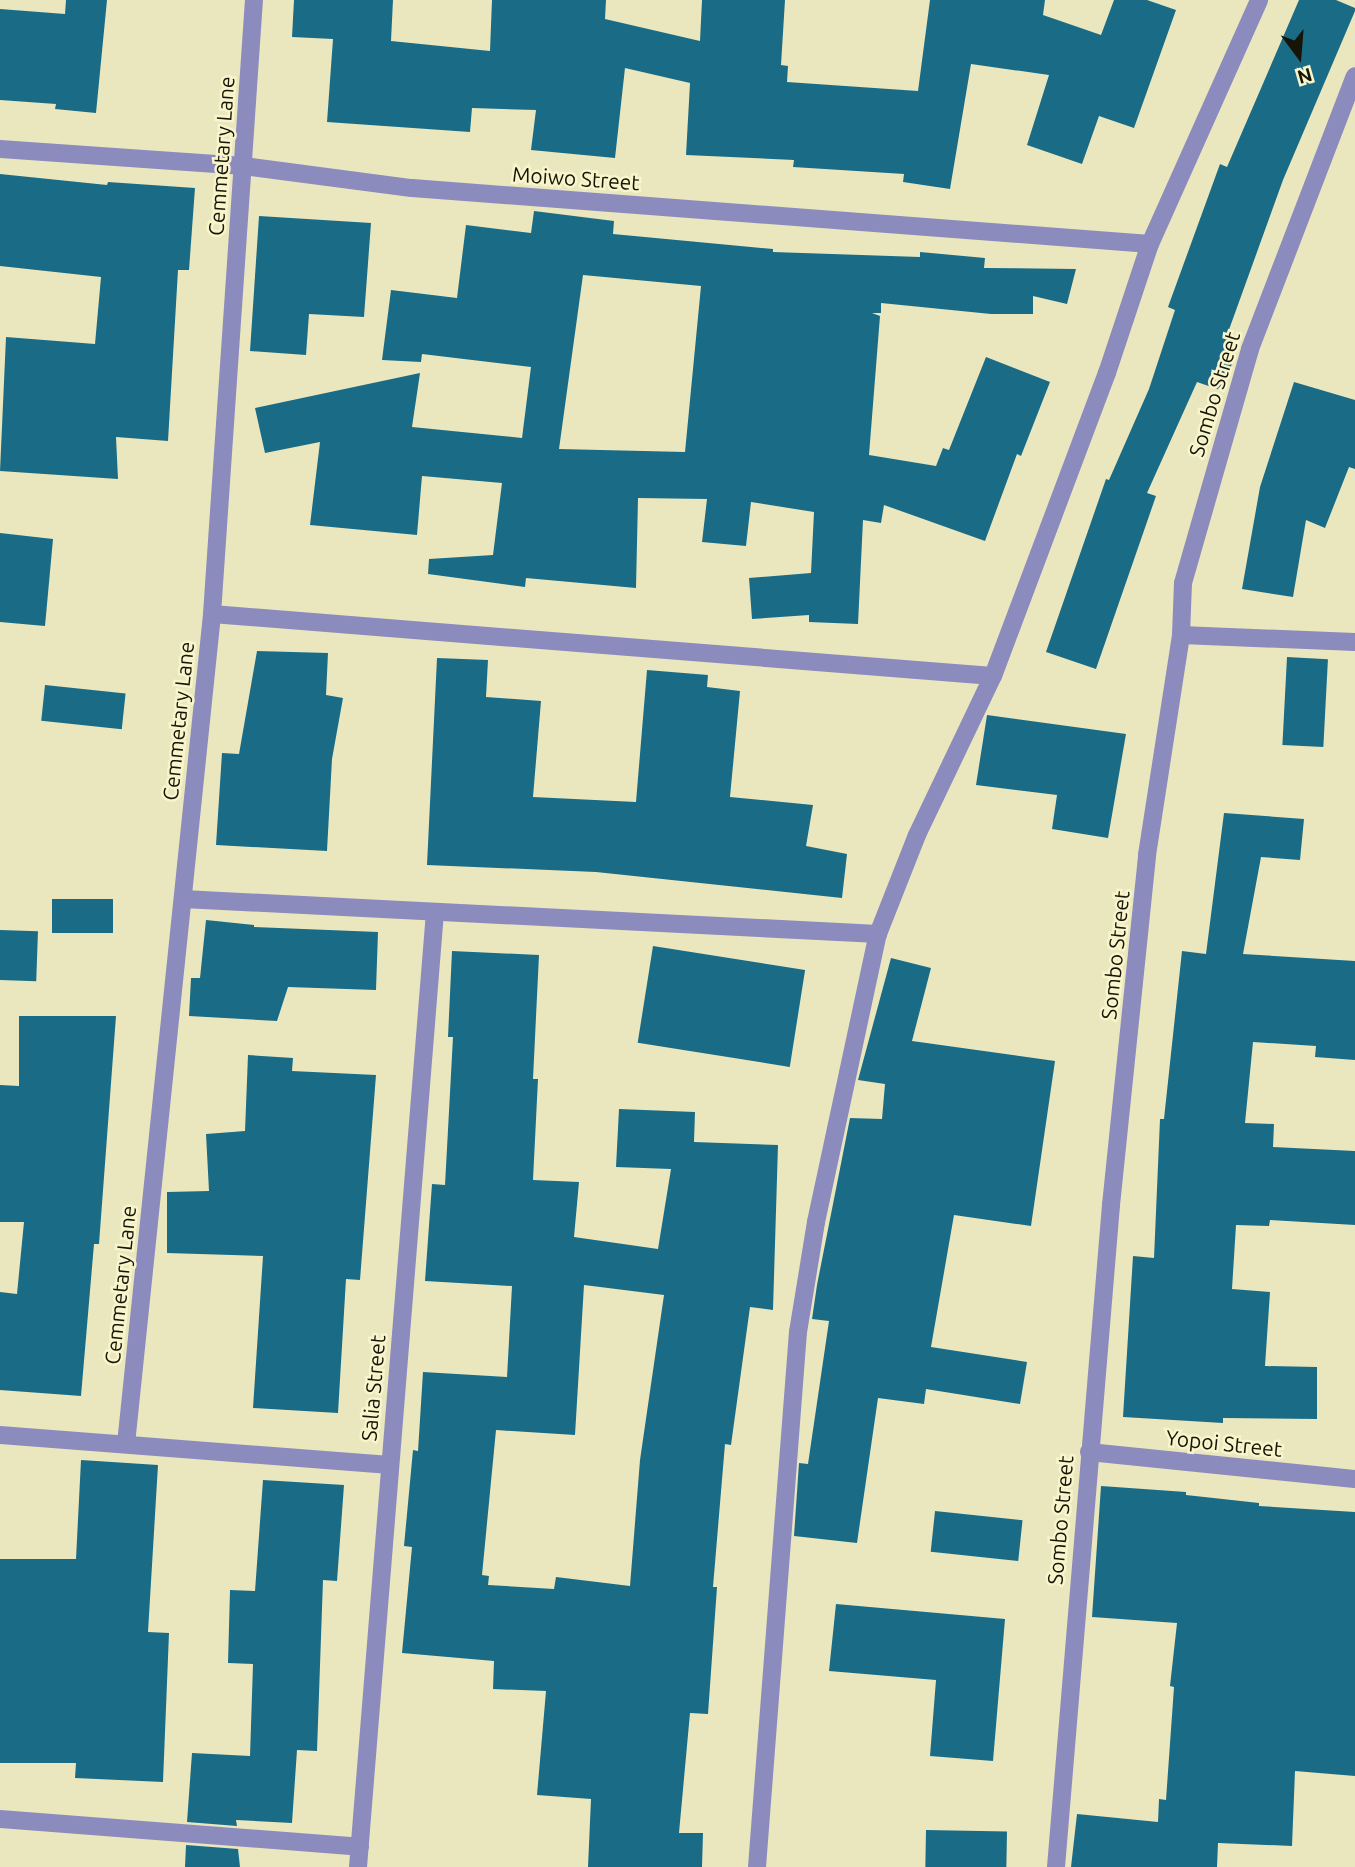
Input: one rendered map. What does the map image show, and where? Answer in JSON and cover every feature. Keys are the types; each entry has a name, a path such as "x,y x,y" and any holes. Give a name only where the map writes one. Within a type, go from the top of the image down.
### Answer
{"street":[{"name":"Cemmetary Lane","path":"127,1444 212,614 254,0"},
{"path":"757,1867 798,1332 816,1222 878,934 917,835 993,676 1107,373 1150,244 1259,0"},
{"name":"Sombo Street","path":"1056,1867 1089,1452 1147,855 1181,635 1183,583 1250,349 1355,76"},
{"name":"Moiwo Street","path":"0,149 244,166 412,188 1150,244"},
{"path":"212,614 993,676"},
{"path":"1181,635 1355,642"},
{"path":"183,900 878,934"},
{"name":"Salia Street","path":"358,1867 435,912"},
{"path":"0,1435 390,1465"},
{"name":"Yopoi Street","path":"1089,1452 1355,1479"},
{"path":"0,1819 360,1847"}],"building":[{"path":"66,0 107,0 96,113 55,109 56,104 0,100 0,9 65,14"},
{"path":"294,0 393,0 391,41 490,51 492,0 606,0 605,19 700,41 702,0 785,0 781,65 788,66 787,82 918,91 930,0 1045,0 1043,15 1101,35 1114,0 1147,0 1176,10 1134,128 1099,116 1082,164 1027,145 1049,75 971,64 950,189 903,182 904,174 793,167 794,160 686,155 690,83 625,68 615,158 531,150 536,110 472,108 470,132 327,122 333,39 292,37"},
{"path":"1299,0 1336,0 1355,8 1355,11 1283,180 1226,338 1239,342 1223,391 1197,382 1147,493 1156,496 1096,669 1046,652 1106,479 1109,480 1149,389 1175,310 1168,307 1220,164 1227,167"},
{"path":"0,174 107,185 108,182 195,188 189,270 178,270 168,441 116,437 118,479 0,471 6,337 95,344 101,277 0,266"},
{"path":"534,211 614,221 613,234 773,249 773,252 920,257 920,252 985,258 984,268 1076,269 1067,304 1033,296 1033,314 991,314 881,303 881,313 872,313 880,316 869,455 936,466 943,448 949,450 986,357 1050,382 1021,456 1017,454 985,541 884,505 881,523 863,520 858,624 809,622 809,615 752,619 749,578 811,573 814,512 751,502 746,546 702,542 707,499 638,498 636,588 526,578 525,587 428,574 429,559 493,555 502,483 422,476 417,535 310,525 320,442 265,453 255,408 420,373 412,427 522,438 531,367 422,354 421,362 382,360 391,290 457,298 466,225 531,233","holes":["583,275 701,286 685,452 559,449"]},
{"path":"259,216 371,223 364,317 309,314 306,355 250,351"},
{"path":"1294,382 1355,400 1355,469 1349,467 1325,528 1306,520 1293,597 1242,589 1260,487"},
{"path":"0,533 53,539 45,626 0,622"},
{"path":"257,651 328,653 326,695 343,698 332,759 327,851 216,845 222,753 239,754"},
{"path":"1287,657 1328,659 1323,747 1282,745"},
{"path":"437,658 488,660 486,697 541,701 533,797 636,802 647,670 708,675 707,687 740,691 730,797 813,805 806,846 847,854 842,898 596,872 427,865"},
{"path":"45,685 126,693 122,729 41,721"},
{"path":"987,715 1126,734 1108,838 1052,829 1057,795 976,785"},
{"path":"1224,813 1304,819 1300,860 1261,857 1243,954 1355,961 1355,1060 1315,1057 1316,1046 1253,1042 1245,1123 1274,1124 1273,1147 1355,1151 1355,1225 1270,1220 1269,1226 1236,1225 1232,1289 1270,1292 1265,1366 1317,1367 1317,1419 1223,1418 1223,1423 1123,1417 1133,1256 1154,1258 1160,1119 1164,1119 1182,951 1206,954"},
{"path":"52,899 113,899 113,933 52,933"},
{"path":"206,920 254,927 378,932 376,990 288,987 277,1021 189,1016 191,978 200,978"},
{"path":"0,930 38,931 36,981 0,980"},
{"path":"653,946 805,970 790,1067 638,1043"},
{"path":"452,951 539,955 533,1079 538,1079 533,1180 579,1182 574,1237 658,1249 671,1169 616,1167 619,1109 695,1112 694,1142 778,1145 773,1310 750,1307 731,1445 725,1444 713,1587 717,1587 708,1714 690,1713 679,1833 703,1833 702,1867 588,1867 591,1799 537,1795 546,1691 493,1689 494,1661 402,1653 412,1547 404,1546 413,1450 418,1451 423,1372 507,1377 512,1286 425,1281 432,1184 445,1185 453,1037 448,1037","holes":["584,1285 664,1295 640,1460 630,1586 556,1577 554,1589 488,1585 489,1576 482,1575 496,1430 575,1435"]},
{"path":"891,958 931,968 912,1041 1055,1061 1031,1226 954,1215 931,1347 1027,1362 1020,1404 926,1389 924,1404 878,1398 857,1543 794,1536 799,1463 808,1464 829,1321 812,1319 817,1285 850,1118 882,1119 885,1084 858,1080"},
{"path":"19,1016 116,1016 99,1244 94,1244 81,1396 0,1390 0,1292 17,1294 24,1222 0,1222 0,1085 19,1086"},
{"path":"248,1055 293,1058 292,1071 376,1075 360,1280 346,1279 338,1413 253,1408 263,1256 167,1253 167,1192 209,1191 206,1134 245,1131"},
{"path":"81,1460 158,1465 148,1632 169,1633 163,1782 75,1778 76,1763 0,1763 0,1559 76,1559"},
{"path":"263,1480 344,1485 337,1581 323,1580 317,1751 297,1750 292,1823 236,1820 237,1826 187,1822 192,1753 250,1756 253,1664 228,1663 230,1590 255,1591"},
{"path":"1101,1486 1186,1492 1186,1495 1259,1503 1259,1506 1355,1512 1355,1776 1295,1771 1292,1846 1218,1843 1217,1867 1071,1867 1077,1814 1158,1822 1159,1799 1166,1800 1174,1687 1170,1686 1177,1623 1092,1617"},
{"path":"935,1511 1023,1520 1018,1561 931,1552"},
{"path":"836,1604 1005,1619 993,1761 930,1756 936,1680 829,1671"},
{"path":"926,1830 1007,1831 1006,1867 925,1867"},
{"path":"186,1845 238,1849 240,1867 185,1867"}]}
